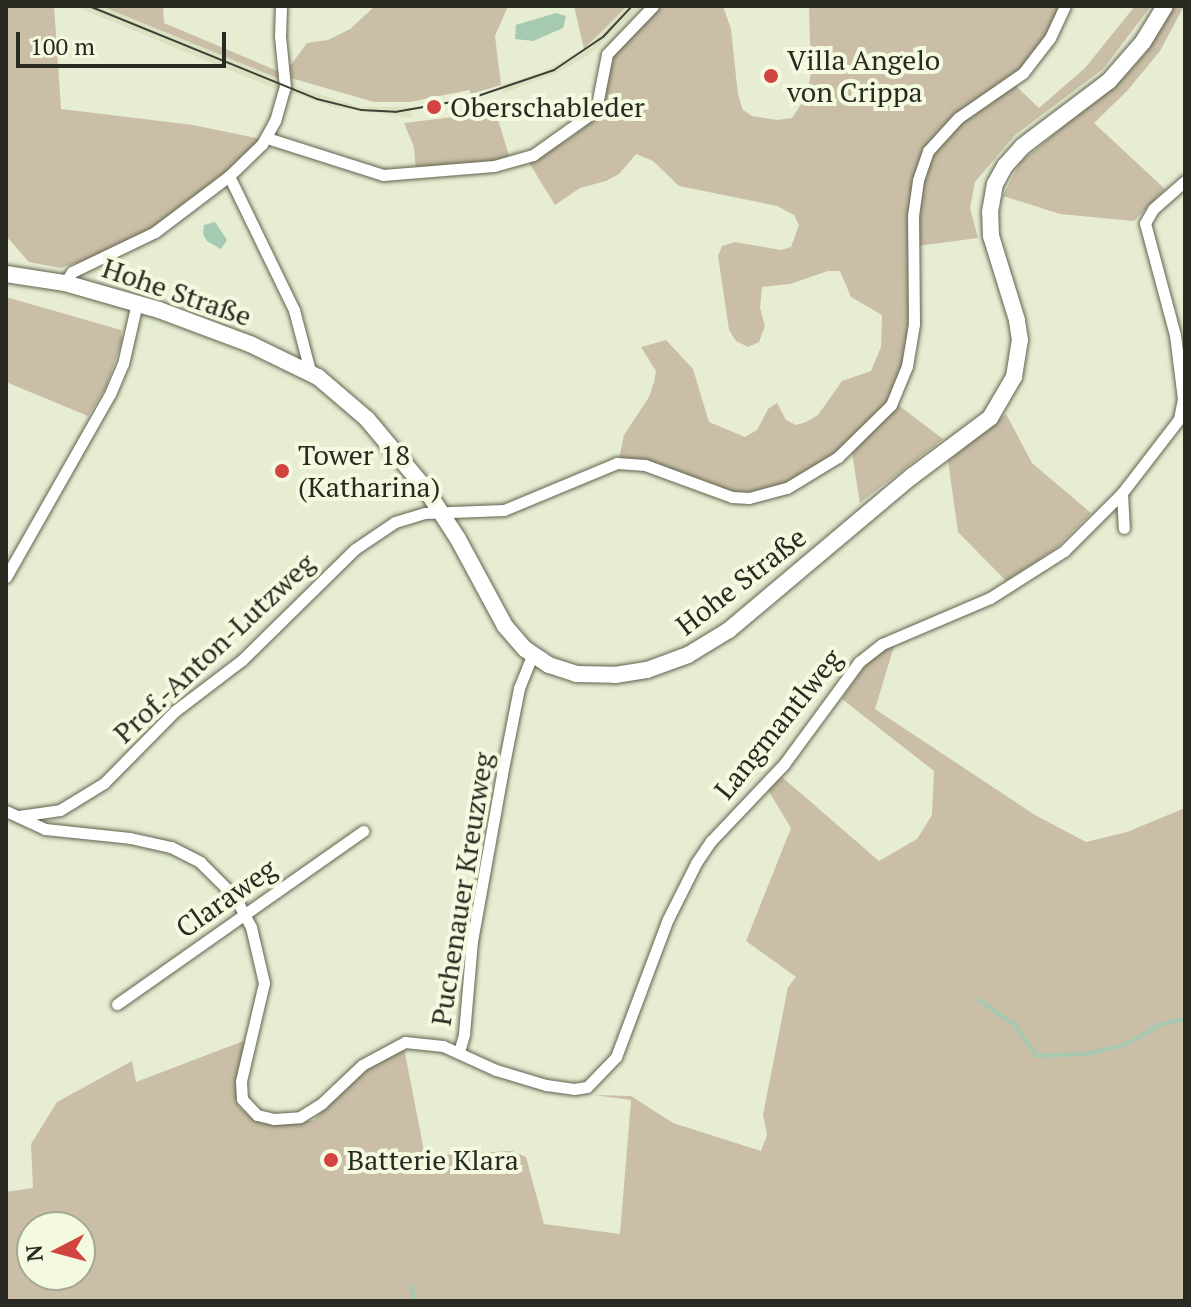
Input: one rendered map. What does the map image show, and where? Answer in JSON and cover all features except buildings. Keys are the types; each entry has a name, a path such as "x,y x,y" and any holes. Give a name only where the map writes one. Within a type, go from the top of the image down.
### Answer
{"main road":[{"name":"Hohe Straße","path":"6,274 65,283 137,303 221,332 310,371 333,386 367,419 441,512 505,626 532,655 561,670 598,676 647,670 700,650 778,591 911,477 990,418 1014,377 1020,340 1013,305 991,236 990,205 995,184 1023,146 1109,81 1143,42 1165,6"}],"street":[{"path":"65,283 72,272 155,232 229,176 267,138 285,87 280,36 281,6"},
{"path":"267,138 383,175 482,167 533,155 592,113 597,105 607,54 653,6"},
{"name":"Prof.-Anton-Lutzweg","path":"12,814 60,810 104,783 175,711 242,660 368,538 403,519 441,512 504,510 617,463 645,465 732,497 749,498 787,488 838,457 886,412 907,366 914,324 913,216 918,180 928,151 958,118 1023,73 1050,38 1065,6"},
{"path":"229,176 294,310 310,371"},
{"path":"1183,416 1175,335 1145,223 1153,209 1185,181"},
{"path":"6,577 110,394 123,364 137,303"},
{"name":"Langmantlweg","path":"616,1057 668,919 696,863 711,841 784,764 859,662 876,647 967,610 1024,579 1064,551 1122,493 1183,416"},
{"path":"1122,493 1124,528"},
{"name":"Puchenauer Kreuzweg","path":"532,655 519,688 502,774 472,941 464,1034 459,1052 510,1075 574,1089 594,1082 616,1057"},
{"path":"60,810 60,832"},
{"path":"12,814 60,832 130,838 185,852 218,878 245,914 264,983 241,1081 245,1106 266,1118 293,1119 316,1107 362,1065 405,1042 427,1042 459,1052"},
{"name":"Claraweg","path":"117,1004 363,831"}],"shaded area":[{"path":"6,6 54,6 61,109 193,125 261,139 235,167 167,219 107,253 60,268 29,262 6,236"},
{"path":"74,6 101,6 280,79 281,91"},
{"path":"101,6 163,6 164,23 280,72 280,79"},
{"path":"375,6 508,6 495,36 501,85 471,94 469,90 410,102 374,102 291,78 290,66 307,43 328,40 350,29"},
{"path":"574,6 627,6 584,49"},
{"path":"627,6 640,6 590,54 557,73 503,93 501,85 542,72 584,49"},
{"path":"660,6 723,6 731,29 738,95 743,110 752,116 777,120 792,118 806,97 811,74 809,6 1062,6 1051,31 1018,74 943,126 919,165 905,363 888,403 847,447 800,478 763,492 734,493 619,459 624,435 649,397 654,382 656,371 641,347 666,340 693,369 709,422 745,437 757,430 768,409 777,403 786,420 796,425 806,422 818,415 842,381 871,371 881,347 882,315 851,297 840,271 828,271 790,284 762,287 760,308 765,326 759,342 748,347 736,341 729,330 718,256 722,246 735,242 781,250 791,247 799,225 794,215 777,206 679,186 653,161 636,154 619,174 580,188 555,205 528,161 569,139 595,118 615,52"},
{"path":"1135,6 1151,6 1103,69 1015,135 975,182 970,208 978,238 917,246 917,199 934,147 964,119 1015,85 1039,108 1085,68"},
{"path":"1174,6 1184,6 1160,51 1127,91 1094,123 1165,189 1134,221 1060,214 1003,196 1020,162 1123,78 1144,55"},
{"path":"556,13 566,16 563,28 533,41 515,39 516,25"},
{"path":"290,85 360,107 410,107 412,118 333,107 289,92"},
{"path":"494,106 510,159 416,171 414,147 404,123 454,117"},
{"path":"215,222 227,240 221,249 207,241 203,234 204,225"},
{"path":"6,297 121,330 122,341 106,387 88,416 6,382"},
{"path":"897,404 943,439 860,503 852,453"},
{"path":"1006,414 1032,463 1091,513 1056,548 1006,581 958,532 948,461"},
{"path":"895,643 875,709 1035,815 1086,842 1127,832 1185,808 1185,1301 6,1301 6,1192 33,1188 31,1144 57,1102 132,1061 136,1082 246,1040 238,1080 238,1106 253,1119 285,1125 314,1120 359,1071 404,1048 425,1156 512,1151 526,1157 544,1224 620,1234 631,1100 594,1095 631,1096 673,1123 761,1151 767,1135 763,1115 788,987 796,977 746,941 791,828 768,790 782,777 879,861 917,839 932,815 934,771 842,699 873,654"}],"waterway":[{"path":"979,1000 1015,1025 1036,1056 1086,1054 1124,1045 1162,1024 1185,1019"},
{"path":"411,1285 414,1301"}],"tram line":[{"path":"89,6 317,99 361,110 395,112 469,99 554,70 603,37 632,6"}],"place":[{"name":"Villa Angelo von Crippa","path":"771,76"},
{"name":"Oberschableder","path":"434,107"},
{"name":"Tower 18 (Katharina)","path":"282,471"},
{"name":"Batterie Klara","path":"331,1160"}]}
